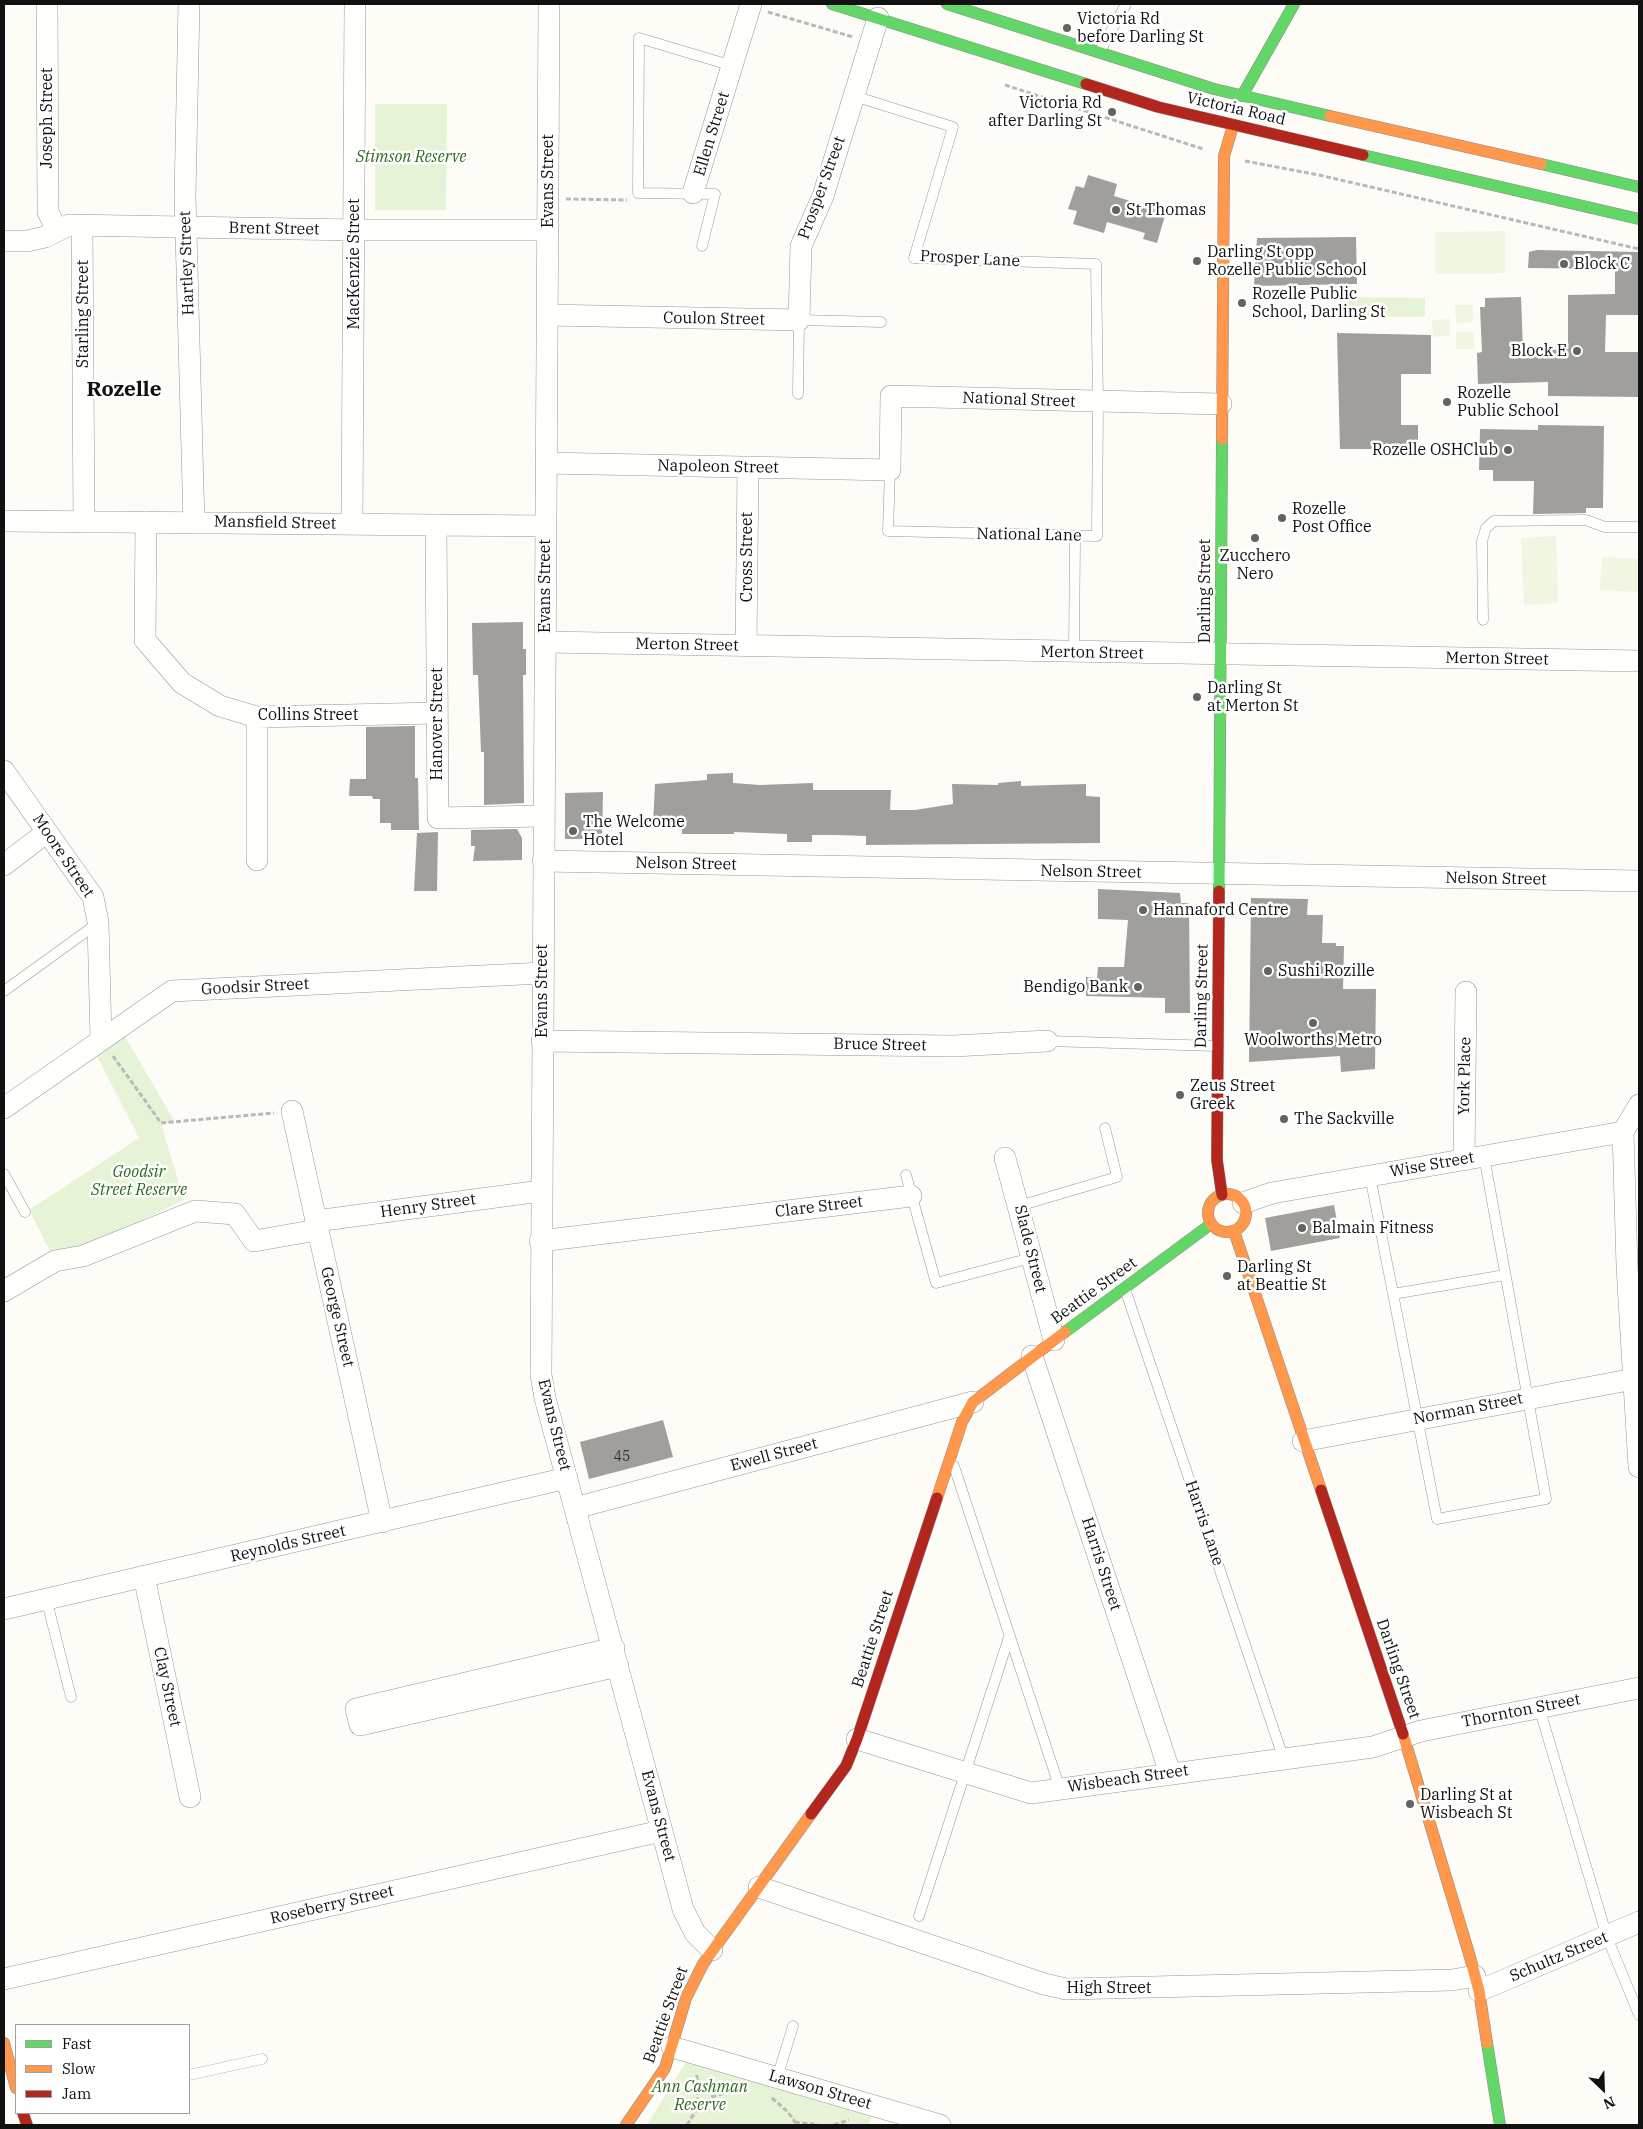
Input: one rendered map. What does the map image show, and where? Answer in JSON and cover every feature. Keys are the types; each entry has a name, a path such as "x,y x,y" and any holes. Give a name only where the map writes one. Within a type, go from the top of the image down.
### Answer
{"main road":[{"name":"Victoria Road","path":"832,4 1158,107 1639,219"},
{"name":"Victoria Road","path":"947,4 1242,96 1639,187"},
{"name":"Darling Street","path":"1222,1195 1217,1160 1224,156 1242,96 1294,4"},
{"path":"1222,1195 1234,1196 1242,1203 1245,1219 1234,1231 1221,1232 1208,1219 1209,1207 1212,1201 1222,1195"},
{"name":"Beattie Street","path":"626,2125 657,2083 665,2068 693,1981 712,1950 838,1778 857,1739 962,1422 973,1402 1032,1356 1211,1224"},
{"name":"Darling Street","path":"1234,1231 1404,1737 1477,1984 1500,2125"},
{"path":"4,2043 15,2084"}],"street":[{"name":"Joseph Street","path":"47,4 48,212 57,230"},
{"name":"Hartley Street","path":"189,4 185,196 194,522"},
{"name":"MacKenzie Street","path":"352,524 355,4"},
{"name":"Evans Street","path":"549,4 540,1241 541,1375 545,1398 661,1830 687,1918 694,1933 712,1950"},
{"name":"Ellen Street","path":"693,193 751,4"},
{"name":"Prosper Street","path":"799,320 801,246 823,196 878,18"},
{"name":"Brent Street","path":"4,240 28,241 45,237 69,225 354,230 547,230"},
{"name":"Starling Street","path":"82,226 84,522"},
{"name":"Coulon Street","path":"547,315 799,320"},
{"name":"National Street","path":"890,470 891,396 1221,404"},
{"name":"Napoleon Street","path":"546,463 890,470"},
{"name":"Cross Street","path":"746,646 748,467"},
{"name":"Mansfield Street","path":"4,521 545,526"},
{"name":"Collins Street","path":"146,522 144,640 182,683 220,706 256,717 436,713"},
{"name":"Hanover Street","path":"436,525 438,818 544,816"},
{"name":"Merton Street","path":"545,642 1639,661"},
{"path":"256,717 257,860"},
{"name":"Moore Street","path":"4,771 93,897 98,922 101,1040"},
{"path":"4,865 48,832"},
{"name":"Nelson Street","path":"543,860 1220,875 1639,881"},
{"name":"Goodsir Street","path":"4,1108 172,991 542,973"},
{"name":"York Place","path":"1466,992 1474,1158"},
{"name":"Bruce Street","path":"542,1041 954,1046 1047,1041"},
{"path":"1639,1105 1623,1132 1627,1266 1635,1312 1634,1379 1639,1467"},
{"name":"George Street","path":"292,1111 382,1522"},
{"name":"Wise Street","path":"1242,1203 1272,1193 1623,1132"},
{"name":"Slade Street","path":"1005,1158 1020,1206 1031,1258 1054,1340"},
{"name":"Henry Street","path":"4,1291 54,1261 83,1256 195,1211 235,1214 254,1240 317,1225 541,1191"},
{"name":"Clare Street","path":"540,1241 911,1196"},
{"name":"Harris Street","path":"1032,1356 1170,1773"},
{"name":"Norman Street","path":"1303,1441 1416,1418 1634,1379"},
{"name":"Ewell Street","path":"575,1508 973,1402"},
{"name":"Reynolds Street","path":"5,1606 382,1522 567,1478"},
{"name":"Clay Street","path":"144,1576 190,1797"},
{"path":"480,1688 360,1725 356,1709 480,1688 616,1657"},
{"name":"Thornton Street","path":"1404,1737 1421,1731 1639,1688"},
{"name":"Wisbeach Street","path":"857,1739 1031,1793 1373,1747 1404,1737"},
{"name":"Roseberry Street","path":"4,1979 661,1830"},
{"name":"High Street","path":"759,1887 1044,1984 1066,1989 1442,1980 1477,1984"},
{"name":"Schultz Street","path":"1477,1984 1607,1937 1639,1922"},
{"name":"Lawson Street","path":"672,2047 774,2088 940,2125"}],"lane":[{"path":"1099,52 1126,4"},
{"path":"693,193 638,193 640,38 733,66"},
{"name":"Prosper Lane","path":"854,96 953,128 914,258 1096,264 1098,402"},
{"name":"Ellen Street","path":"693,193 715,194 702,246"},
{"name":"Coulon Street","path":"799,320 881,322"},
{"name":"Prosper Street","path":"798,394 799,320"},
{"name":"National Lane","path":"890,470 888,531 1074,537 1096,536 1098,402"},
{"path":"1483,620 1482,541 1486,528 1494,521 1586,520 1605,527 1639,526"},
{"path":"1074,537 1074,652"},
{"path":"4,990 98,922"},
{"name":"Bruce Street","path":"1047,1041 1218,1046"},
{"path":"1020,1206 1118,1177 1104,1128"},
{"path":"1370,1176 1437,1519 1446,1518 1546,1499 1505,1275 1474,1158"},
{"path":"4,1174 25,1212"},
{"path":"906,1175 936,1283 1031,1258"},
{"path":"1393,1294 1505,1275"},
{"name":"Harris Lane","path":"1125,1288 1283,1758"},
{"path":"951,1455 1009,1638 1060,1789"},
{"path":"46,1598 71,1697"},
{"path":"919,1916 964,1771 1009,1638"},
{"path":"1539,1707 1607,1937 1639,2015"},
{"path":"774,2088 792,2026"},
{"path":"190,2075 262,2059"}],"path":[{"path":"548,199 637,200 638,193"},
{"path":"101,1040 161,1124 292,1111"},
{"path":"697,2072 697,2109"},
{"path":"774,2088 796,2123 819,2125"},
{"path":"687,2125 697,2109 712,2097 730,2091 749,2090"}],"green space":[{"name":"Stimson Reserve","path":"375,104 447,104 446,210 375,210"},
{"path":"1505,231 1505,273 1435,274 1435,232"},
{"path":"1346,297 1425,298 1425,317 1346,316"},
{"path":"1455,305 1473,305 1473,322 1456,323"},
{"path":"1450,319 1450,336 1433,337 1432,320"},
{"path":"1456,332 1474,332 1474,349 1456,349"},
{"path":"1556,536 1558,603 1524,605 1521,538"},
{"path":"1602,557 1639,559 1639,592 1600,590"},
{"name":"Goodsir Street Reserve","path":"123,1033 175,1122 161,1124 184,1200 75,1252 52,1255 29,1210 139,1138 94,1050"},
{"name":"Ann Cashman Reserve","path":"686,2062 872,2114 869,2125 647,2125"}],"building":[{"name":"St Thomas","path":"1088,175 1117,184 1114,196 1166,212 1157,243 1143,239 1145,233 1107,222 1104,233 1073,224 1077,211 1068,209 1076,186 1084,188"},
{"path":"1356,237 1357,284 1254,286 1257,238"},
{"path":"1537,250 1639,252 1639,315 1606,315 1605,352 1639,352 1639,397 1548,396 1548,382 1478,384 1477,353 1482,352 1480,307 1485,307 1485,298 1521,297 1523,350 1548,350 1568,349 1568,295 1615,294 1615,269 1528,268 1529,252"},
{"path":"1337,333 1431,335 1431,374 1401,374 1401,425 1418,425 1418,449 1340,449"},
{"path":"1538,425 1604,426 1603,508 1586,508 1586,513 1533,514 1534,481 1493,481 1493,470 1479,470 1480,429 1538,430"},
{"path":"523,622 523,649 526,649 526,675 523,675 524,803 484,805 484,752 481,752 478,675 473,675 472,623"},
{"path":"415,726 415,778 418,778 419,830 391,830 391,823 380,823 380,799 373,799 372,796 349,796 350,779 366,779 366,727"},
{"path":"733,773 733,783 760,785 813,783 813,790 891,790 890,810 915,810 953,804 952,784 998,785 998,783 1021,781 1021,786 1086,784 1086,796 1100,797 1100,843 866,845 866,836 837,835 812,835 812,842 787,842 787,834 734,832 734,834 682,834 682,827 653,826 655,784 707,780 707,774"},
{"path":"603,792 602,839 565,839 565,793"},
{"path":"517,829 522,838 522,860 473,861 475,846 471,846 471,830"},
{"path":"438,832 437,891 414,891 417,833"},
{"path":"1098,889 1180,893 1181,903 1189,903 1190,1013 1165,1013 1165,998 1086,996 1086,977 1097,978 1098,967 1124,967 1128,920 1098,919"},
{"path":"1251,898 1308,899 1307,915 1323,915 1322,943 1336,943 1336,946 1344,946 1343,989 1376,989 1375,1069 1341,1072 1340,1056 1249,1062"},
{"name":"Balmain Fitness","path":"1334,1205 1340,1238 1271,1251 1265,1218"},
{"path":"663,1420 673,1457 589,1479 580,1442"}],"traffic: fast":[{"path":"832,4 1086,84"},
{"path":"947,4 1214,89 1330,116"},
{"path":"1242,96 1294,4"},
{"path":"1363,155 1639,219"},
{"path":"1541,164 1639,187"},
{"path":"1219,891 1222,439"},
{"path":"1065,1332 1211,1224"},
{"path":"1487,2043 1500,2125"}],"traffic: slow":[{"path":"1330,116 1541,164"},
{"path":"1222,439 1224,156 1233,126"},
{"path":"1227,1194 1240,1200 1246,1213 1240,1226 1227,1232 1214,1226 1208,1213 1214,1200 1227,1194"},
{"path":"1234,1231 1321,1490"},
{"path":"937,1498 962,1422 973,1402 1065,1332"},
{"path":"1403,1734 1470,1957 1479,1991 1487,2043"},
{"path":"626,2125 665,2068 686,1998 703,1964 811,1814"},
{"path":"4,2043 15,2084"}],"traffic: jam":[{"path":"1086,84 1158,107 1363,155"},
{"path":"1219,891 1217,1160 1222,1195"},
{"path":"1321,1490 1403,1734"},
{"path":"811,1814 846,1766 857,1739 937,1498"},
{"path":"23,2114 27,2125"}],"place":[{"name":"Victoria Rd before Darling St","path":"1067,28"},
{"name":"Victoria Rd after Darling St","path":"1112,112"},
{"name":"St Thomas","path":"1116,210"},
{"name":"Darling St opp Rozelle Public School","path":"1197,261"},
{"name":"Block C","path":"1564,264"},
{"name":"Rozelle Public School, Darling St","path":"1242,303"},
{"name":"Block E","path":"1577,351"},
{"name":"Rozelle Public School","path":"1447,402"},
{"name":"Rozelle OSHClub","path":"1508,450"},
{"name":"Rozelle Post Office","path":"1282,518"},
{"name":"Zucchero Nero","path":"1255,538"},
{"name":"Darling St at Merton St","path":"1197,697"},
{"name":"The Welcome Hotel","path":"573,831"},
{"name":"Hannaford Centre","path":"1143,910"},
{"name":"Sushi Rozille","path":"1268,971"},
{"name":"Bendigo Bank","path":"1138,987"},
{"name":"Woolworths Metro","path":"1313,1023"},
{"name":"Zeus Street Greek","path":"1180,1095"},
{"name":"The Sackville","path":"1284,1119"},
{"name":"Balmain Fitness","path":"1302,1228"},
{"name":"Darling St at Beattie St","path":"1227,1276"},
{"name":"Darling St at Wisbeach St","path":"1410,1804"}],"district":[{"name":"Rozelle","path":"124,390"}]}
